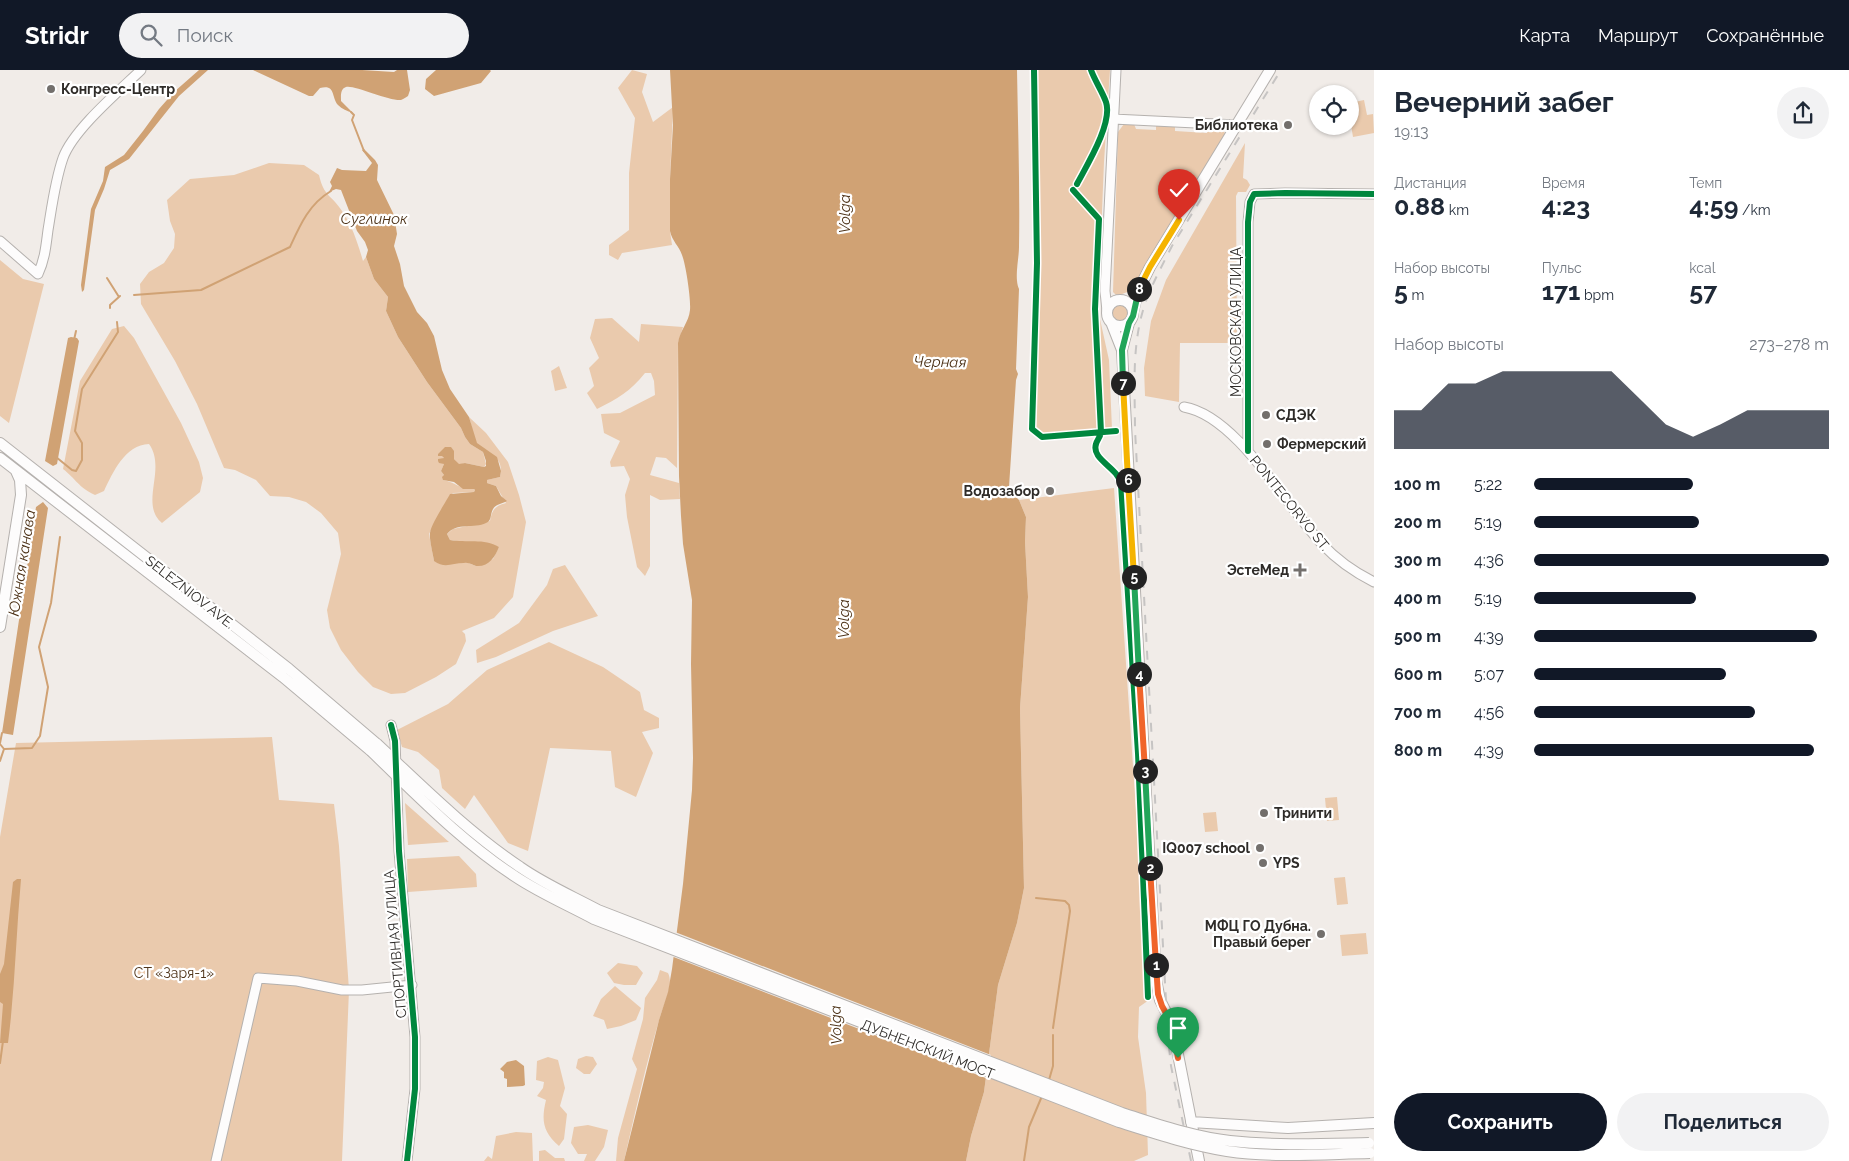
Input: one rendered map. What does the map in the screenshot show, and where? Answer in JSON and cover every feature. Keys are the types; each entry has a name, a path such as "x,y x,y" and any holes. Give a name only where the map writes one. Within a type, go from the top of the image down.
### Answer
{"main road":[{"path":"1199,1161 1172,1024 1158,994 1122,350 1129,323 1132,320 1138,291 1150,267 1270,70"},
{"path":"1122,350 1107,311 1111,304 1138,291"},
{"path":"1119,301 1130,304 1133,312"},
{"path":"1110,322 1118,326 1129,323"},
{"name":"SELEZNIOV AVE.","path":"0,443 289,669 374,748"},
{"name":"SELEZNIOV AVE.","path":"0,458 374,748"},
{"path":"0,627 20,495 20,480 16,471"},
{"path":"20,495 28,487 35,486"},
{"name":"ДУБНЕНСКИЙ МОСТ","path":"374,748 485,842 522,869 598,910 1122,1113 1168,1127 1228,1141 1289,1146 1372,1148"},
{"path":"1191,1122 1288,1128 1374,1123"}],"street":[{"path":"0,241 38,274 44,262 55,192 62,160 67,149 81,129 141,70"},
{"path":"1107,311 1105,291 1116,70"},
{"path":"1113,119 1237,125"},
{"name":"МОСКОВСКАЯ УЛИЦА","path":"1248,452 1248,222 1250,202 1254,194 1374,194"},
{"path":"1105,291 1119,301"},
{"name":"PONTECORVO ST.","path":"1184,407 1195,409 1214,421 1248,452 1321,542 1340,561 1374,582"},
{"name":"СПОРТИВНАЯ УЛИЦА","path":"391,725 395,741 400,852 415,1037 416,1089 407,1161"},
{"path":"216,1161 258,978 297,981 342,990 412,985"}],"green space":[{"path":"632,70 647,74 642,92 653,122 673,107 670,179 670,231 672,245 622,253 618,260 609,255 609,245 629,230 629,173 635,118 618,88"},
{"path":"1036,70 1110,70 1098,310 1109,360 1112,429 1043,434 1036,427 1039,249"},
{"path":"1364,100 1367,115 1373,114 1374,133 1353,137 1353,135 1359,135 1359,101"},
{"path":"1124,124 1134,124 1136,129 1156,130 1156,125 1175,126 1175,131 1207,133 1208,128 1223,128 1225,134 1135,289 1117,296 1113,292 1118,132"},
{"path":"1245,143 1243,178 1250,185 1246,192 1238,192 1236,196 1237,343 1180,343 1179,402 1145,396 1144,368 1151,321 1166,280"},
{"path":"269,163 304,165 319,175 323,188 346,216 363,261 366,257 374,279 388,297 386,311 398,337 470,444 483,452 486,464 484,467 465,463 459,465 454,459 454,451 442,451 440,453 444,458 441,460 444,464 441,471 444,475 443,480 475,490 474,492 453,493 449,497 429,534 434,561 466,562 476,566 493,559 499,547 450,540 447,534 453,529 490,521 495,509 506,503 496,486 487,483 487,480 500,477 500,464 498,460 477,444 469,417 486,433 508,462 526,522 513,597 494,618 462,631 465,634 466,641 456,664 405,693 391,694 373,687 358,672 341,650 330,628 327,610 341,554 338,533 321,513 306,502 289,497 270,496 256,480 235,470 224,468 197,404 175,361 141,304 140,284 149,272 164,263 174,248 175,234 170,221 167,200 190,179 234,175"},
{"path":"0,260 23,279 44,284 9,423 0,416"},
{"path":"1120,303 1127,306 1130,313 1127,320 1120,323 1113,320 1110,313 1113,306"},
{"path":"612,318 639,342 641,324 683,327 678,343 677,468 666,458 656,457 650,475 679,483 680,499 660,500 650,495 650,566 645,576 637,567 627,517 625,495 630,479 624,466 611,467 610,462 620,441 604,433 601,414 620,413 655,395 654,381 651,373 645,373 623,394 597,409 587,393 594,386 589,368 599,358 590,338 595,319"},
{"path":"124,326 134,338 181,423 199,462 203,478 200,492 162,523 156,515 153,506 155,464 154,454 149,444 133,449 127,454 116,468 104,491 95,495 81,486 63,469 80,381 112,329"},
{"path":"559,366 567,388 555,391 551,371"},
{"path":"1114,488 1149,1000 1139,1007 1138,1037 1146,1093 1148,1155 1134,1161 966,1161 984,1092 998,985 1017,923 1024,888 1020,708 1028,597 1025,542 1026,517 1019,500"},
{"path":"565,565 598,616 553,631 496,657 477,663 476,650 519,623 547,585 553,569"},
{"path":"549,642 603,667 640,692 644,710 659,718 659,728 642,732 653,753 636,797 615,787 611,751 550,748 528,851 508,843 474,795 465,809 442,788 439,770 418,752 402,747 397,730 448,704 487,670"},
{"name":"СТ «Заря-1»","path":"272,737 279,800 334,804 339,846 349,990 342,1161 0,1161 0,837 16,743"},
{"path":"1337,797 1339,820 1327,821 1325,798"},
{"path":"405,803 449,842 408,845"},
{"path":"1216,812 1218,831 1205,832 1203,813"},
{"path":"459,856 476,874 477,887 408,892 407,859"},
{"path":"1345,877 1348,904 1337,905 1334,878"},
{"path":"1366,933 1368,954 1342,956 1340,935"},
{"path":"618,963 637,966 643,973 636,985 614,983 607,973"},
{"path":"660,970 668,973 670,978 669,989 650,1053 624,1161 616,1161 618,1138 637,1069 632,1059 643,1019 645,998 657,980"},
{"path":"615,986 641,1008 636,1020 607,1029 604,1020 593,1016 601,999"},
{"path":"586,1056 593,1057 597,1064 590,1074 584,1074 576,1068 578,1059"},
{"path":"548,1057 558,1060 565,1088 560,1106 567,1114 564,1139 559,1146 550,1136 545,1126 546,1100 537,1096 543,1088 544,1082 536,1080 537,1061"},
{"path":"588,1125 608,1130 604,1147 595,1161 584,1161 587,1154 578,1154 571,1143 574,1127"},
{"path":"516,1132 532,1133 533,1161 484,1161 488,1156 492,1159 496,1136"},
{"path":"545,1150 555,1158 564,1158 565,1161 539,1161 539,1151"}],"water":[{"path":"199,70 208,70 179,96 129,159 110,170 95,210 84,290 82,292 81,285 91,209 103,181 105,167 124,155 174,92"},
{"path":"253,70 362,70 394,72 397,70 407,70 410,90 408,96 401,100 395,100 346,87 342,91 341,101 353,113 338,105 329,88 320,88 313,96 309,96"},
{"path":"436,70 491,71 481,83 434,96 425,89 426,79"},
{"path":"670,70 1017,70 1019,252 1017,274 1019,289 1016,369 1018,374 1016,380 1009,487 1010,491 1019,500 1026,517 1025,542 1028,597 1020,708 1024,888 1017,923 998,985 984,1092 966,1161 624,1161 659,1020 668,992 683,884 692,790 692,600 683,544 681,516 678,343 688,318 690,305 684,260 670,231 673,125"},
{"name":"Суглинок","path":"364,149 378,165 377,180 394,215 397,234 394,246 404,286 417,312 427,323 434,336 442,370 450,389 469,417 477,443 497,457 501,471 500,477 487,480 487,483 496,486 501,496 507,501 494,507 488,522 481,525 456,528 447,534 450,540 481,542 499,547 493,558 485,565 476,566 466,563 442,565 434,561 430,533 439,513 450,494 474,492 475,490 463,489 454,482 443,480 442,477 444,475 441,471 444,464 439,463 438,459 444,458 438,456 438,454 445,447 451,447 454,451 454,459 459,464 465,463 484,467 486,466 486,461 483,452 470,444 465,437 461,428 427,382 398,337 386,311 388,297 374,279 366,257 368,250 357,231 341,190 336,189 329,192 332,186 330,182 337,168 366,171 372,163 362,150"},
{"path":"68,338 77,338 79,341 57,464 53,466 45,461"},
{"path":"43,502 48,508 13,735 2,733 36,507"},
{"path":"21,879 8,1043 0,1043 3,1004 0,1002 0,974 4,964 13,882"},
{"path":"516,1060 524,1066 525,1085 507,1087 507,1079 504,1078 504,1072 500,1069 507,1062"}],"pier":[{"path":"675,932 991,1055 988,1079 671,956"}],"waterway":[{"path":"351,112 354,115 352,120 364,151"},
{"path":"134,295 201,290 290,247 311,209 323,196 331,191"},
{"path":"107,278 119,297"},
{"path":"110,308 110,305 120,296"},
{"path":"56,457 76,471 82,460 82,443 75,431 82,389 118,332 117,322"},
{"name":"Южная канава","path":"74,340 76,331"},
{"path":"4,749 32,748 40,736 48,687 39,647 51,603 60,537"},
{"name":"Южная канава","path":"0,743 2,733"},
{"name":"Южная канава","path":"0,744 4,749 0,761"},
{"path":"1036,898 1065,901 1069,905 1070,911 1053,1028"},
{"path":"1049,1080 1053,1066 1053,1035"},
{"path":"0,1063 3,1041"},
{"path":"1024,1161 1029,1127 1042,1096"}],"railway":[{"path":"1191,1161 1171,1066 1168,1038 1135,430 1136,349 1141,317 1146,301 1172,246 1281,70"}],"cycle path":[{"path":"1034,70 1037,263 1032,429 1042,437 1116,431"},
{"path":"1077,184 1098,144 1106,121 1106,102 1091,70"},
{"path":"1073,190 1099,219 1095,309 1101,432 1096,444 1096,450 1097,455 1115,473 1121,484 1138,753 1148,997"},
{"path":"1248,451 1248,222 1250,202 1254,194 1374,194"},
{"path":"391,725 395,741 399,851 415,1037 415,1089 407,1161"}],"place":[{"name":"Конгресс-Центр","path":"51,89"},
{"name":"Библиотека","path":"1288,125"},
{"name":"СДЭК","path":"1266,415"},
{"name":"Фермерский","path":"1267,444"},
{"name":"Водозабор","path":"1050,491"},
{"name":"ЭстеМед","path":"1300,570"},
{"name":"Тринити","path":"1264,813"},
{"name":"IQ007 school","path":"1260,848"},
{"name":"YPS","path":"1263,863"},
{"name":"МФЦ ГО Дубна. Правый берег","path":"1321,934"}],"route":[{"path":"1178,1058 1172,1024 1162,1006 1156,980 1122,350 1129,323 1132,320 1138,291 1150,267 1179,220"}],"water label":[{"name":"Volga","path":"845,214"},
{"name":"Черная","path":"940,362"},
{"name":"Volga","path":"844,619"},
{"name":"Volga","path":"836,1025"}]}
